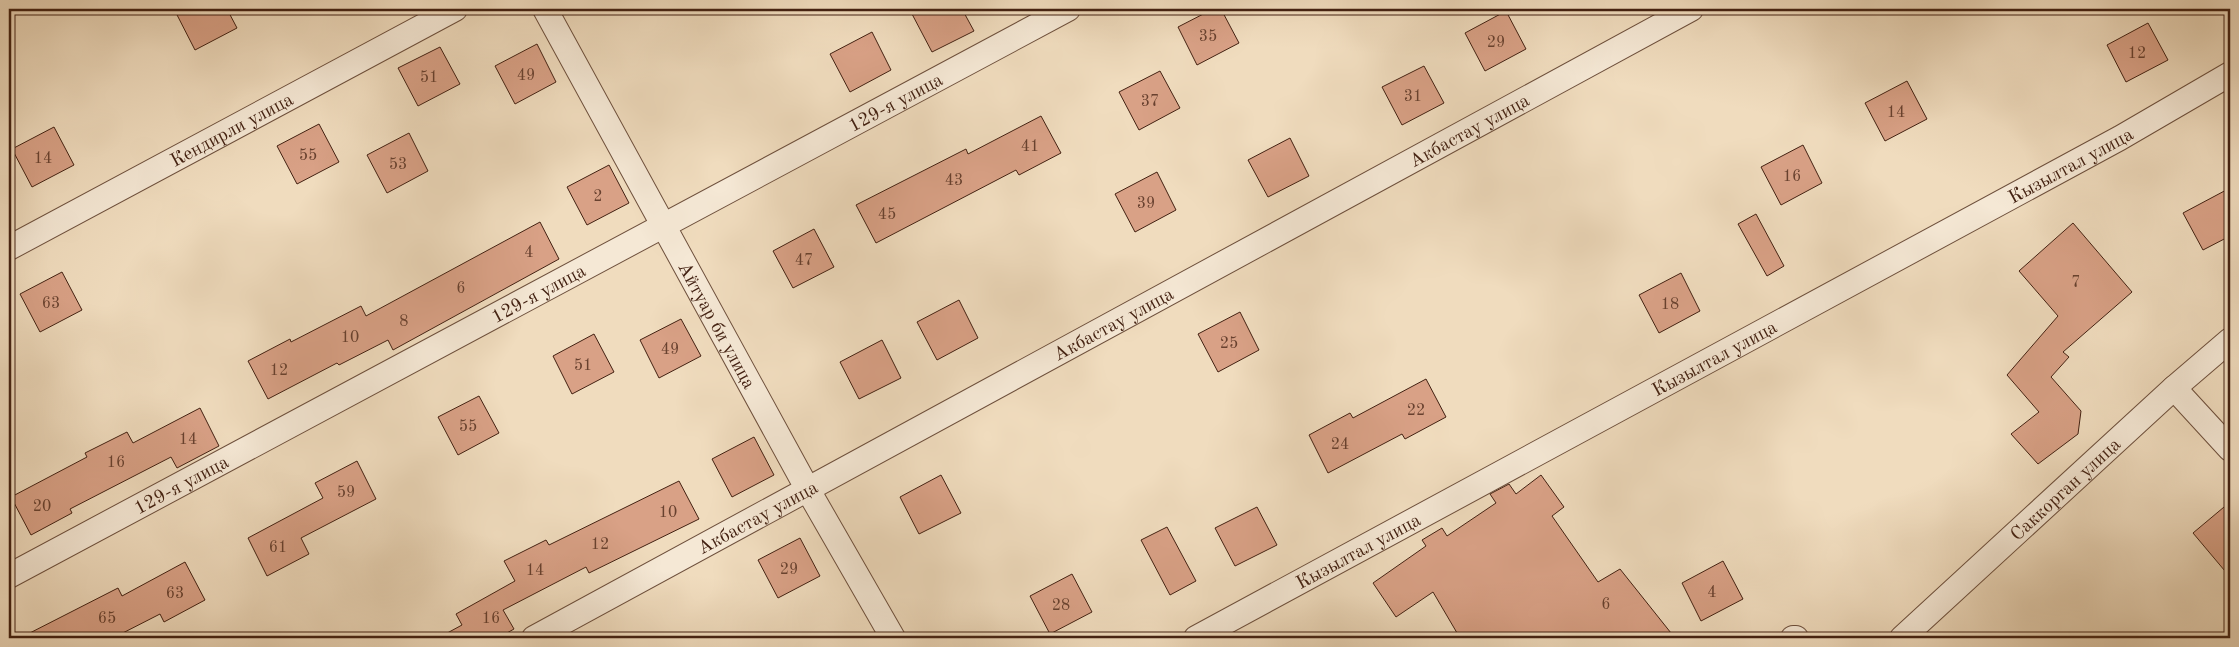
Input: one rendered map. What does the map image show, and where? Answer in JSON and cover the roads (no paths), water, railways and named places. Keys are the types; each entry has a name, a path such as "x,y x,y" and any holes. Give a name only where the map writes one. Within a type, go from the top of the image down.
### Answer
{"street":[{"name":"Кендирли улица","path":"9,248 455,9"},
{"name":"Айтуар би улица","path":"545,9 808,490 893,638"},
{"name":"129-я улица","path":"9,576 663,224 1068,9"},
{"name":"Акбастау улица","path":"534,638 1691,9"},
{"name":"Кызылтал улица","path":"1196,638 2120,138 2230,74"},
{"name":"Саккорган улица","path":"1902,638 2174,388 2230,340"},
{"path":"2174,388 2230,449"}]}
